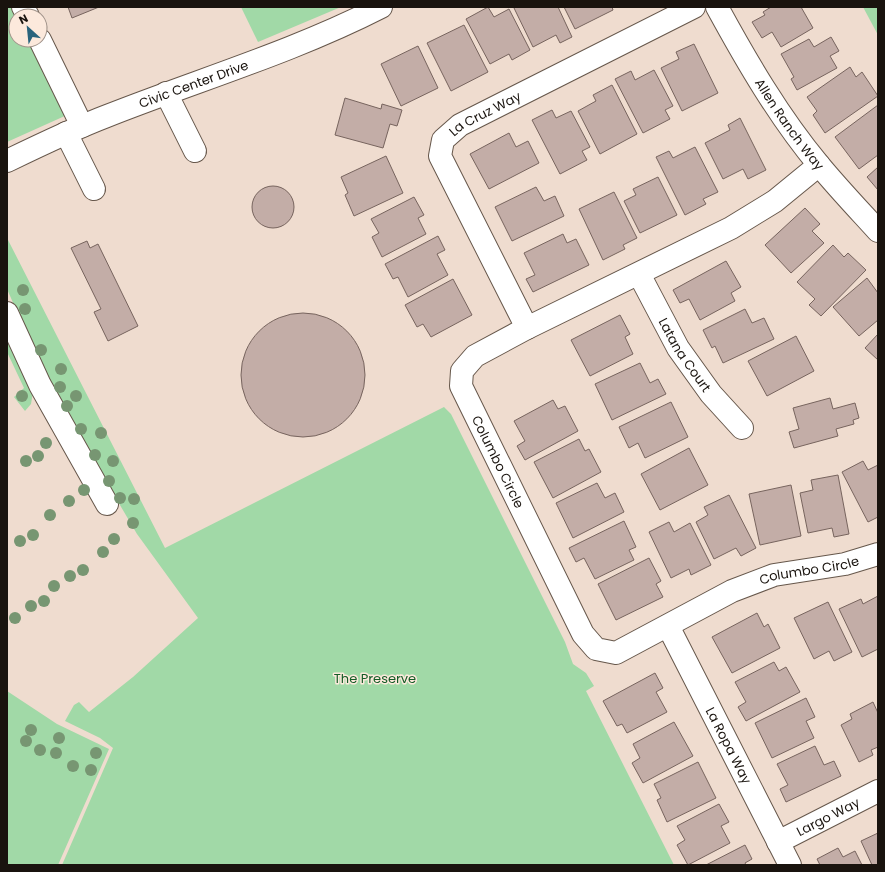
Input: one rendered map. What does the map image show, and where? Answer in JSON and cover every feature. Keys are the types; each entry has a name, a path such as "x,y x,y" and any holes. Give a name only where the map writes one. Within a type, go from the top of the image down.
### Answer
{"street":[{"name":"Civic Center Drive","path":"7,161 74,129 166,93 300,45 381,7"},
{"name":"La Cruz Way","path":"527,328 440,156 443,140 460,125 694,7"},
{"name":"Allen Ranch Way","path":"717,7 752,71 819,165 878,230"},
{"path":"43,48 74,129 94,189"},
{"path":"166,93 195,151"},
{"name":"Columbo Circle","path":"819,165 775,201 731,228 527,328 475,356 462,371 461,386 583,634 596,649 616,652 732,591 774,575 845,564 878,554"},
{"name":"Latana Court","path":"639,274 678,348 711,394 742,428"},
{"path":"7,313 40,385 107,504"},
{"name":"La Ropa Way","path":"668,626 790,865"},
{"name":"Largo Way","path":"778,842 878,791"}],"green space":[{"path":"7,7 13,7 8,8 8,48 33,48 67,115 7,142"},
{"path":"241,7 341,7 258,42"},
{"path":"863,7 878,7 878,35"},
{"name":"The Preserve","path":"7,238 165,548 444,407 451,414 565,642 573,664 586,673 594,686 586,691 674,865 62,865 113,748 100,738 65,721 74,705 79,702 89,712 133,677 198,618 137,534 64,410 7,289"},
{"path":"7,336 33,392 31,404 25,411 14,397 24,388 7,352"},
{"path":"7,691 57,724 109,749 58,865 7,865"}],"building":[{"path":"68,7 99,7 72,18"},
{"path":"488,7 494,17 509,9 530,50 512,60 509,54 490,64 466,19"},
{"path":"558,7 572,37 560,43 556,35 533,47 514,8"},
{"path":"564,7 612,7 613,10 575,29"},
{"path":"771,7 801,7 813,28 781,47 772,32 762,38 752,22 765,15 763,12"},
{"path":"464,25 488,72 451,91 427,43"},
{"path":"831,37 839,51 830,56 837,68 797,90 791,79 794,77 781,54 809,39 814,47"},
{"path":"694,44 718,93 682,111 661,68 679,59 676,52"},
{"path":"418,46 438,88 401,106 381,64"},
{"path":"850,67 856,77 862,72 878,96 825,133 813,115 817,111 807,97"},
{"path":"654,70 673,106 665,110 670,119 643,133 615,79 631,71 635,80"},
{"path":"612,85 637,134 600,154 578,111 596,101 593,95"},
{"path":"345,98 381,109 382,104 402,110 397,126 390,124 383,148 335,135"},
{"path":"878,105 878,155 859,169 835,137"},
{"path":"552,110 556,118 571,111 590,147 582,151 587,160 560,174 532,120"},
{"path":"740,118 766,170 748,179 743,169 723,179 705,143 730,130 728,125"},
{"path":"509,133 516,147 528,141 539,163 489,189 470,154"},
{"path":"695,147 718,192 703,199 706,204 685,215 656,157 669,151 673,158"},
{"path":"386,156 403,193 354,216 345,195 348,193 341,177"},
{"path":"878,167 878,190 867,177"},
{"path":"658,177 677,215 640,233 624,201 636,195 633,189"},
{"path":"273,186 288,192 294,207 288,222 273,228 258,222 252,207 258,192"},
{"path":"536,187 544,201 555,196 564,216 512,241 495,207"},
{"path":"614,192 637,238 623,245 625,249 603,260 579,209"},
{"path":"414,197 424,215 418,218 426,234 382,257 372,237 379,233 371,219"},
{"path":"805,208 820,224 812,231 824,243 791,273 765,245"},
{"path":"563,234 567,243 576,239 589,265 533,292 526,279 535,275 524,253"},
{"path":"438,236 445,250 437,254 448,275 408,297 398,277 393,279 385,264"},
{"path":"87,241 90,248 98,244 138,326 108,341 94,312 101,309 71,248"},
{"path":"833,245 844,257 848,253 866,270 821,316 809,305 815,299 797,282"},
{"path":"726,261 741,287 731,293 735,301 700,320 689,299 680,303 673,290"},
{"path":"867,278 878,293 878,320 859,336 833,307"},
{"path":"453,279 472,315 431,337 423,324 417,327 405,305"},
{"path":"745,309 752,323 764,318 774,339 723,363 715,346 712,348 703,330"},
{"path":"303,313 327,318 347,331 360,351 365,375 360,399 347,419 327,432 303,437 279,432 259,419 246,399 241,375 246,351 259,331 279,318"},
{"path":"620,315 630,334 625,337 633,354 590,376 571,340"},
{"path":"878,334 878,360 865,348"},
{"path":"796,336 814,371 767,396 748,361"},
{"path":"640,363 650,383 658,379 666,394 612,420 595,384"},
{"path":"830,398 833,409 855,403 859,418 853,420 854,424 836,429 838,436 794,448 789,432 799,429 793,408"},
{"path":"553,400 558,409 565,406 578,431 525,460 517,446 525,441 514,421"},
{"path":"671,402 688,437 645,458 638,443 629,448 619,427"},
{"path":"579,439 585,451 589,449 601,472 553,498 534,462"},
{"path":"689,448 708,485 660,510 641,474"},
{"path":"863,461 868,470 878,465 878,517 868,522 842,472"},
{"path":"838,475 849,534 834,537 832,528 808,533 800,493 813,490 811,480"},
{"path":"597,483 605,498 615,493 624,512 573,538 556,503"},
{"path":"791,485 801,536 760,545 749,494"},
{"path":"729,495 756,548 741,556 736,548 714,559 696,522 708,515 704,507"},
{"path":"624,521 636,547 629,550 634,560 595,579 584,558 576,562 569,548"},
{"path":"669,522 674,532 690,523 711,565 691,575 689,569 671,578 649,532"},
{"path":"649,558 661,581 656,584 663,597 616,620 598,584"},
{"path":"878,596 878,649 862,657 839,609 861,599 863,604"},
{"path":"828,602 852,652 834,661 829,651 814,659 794,618"},
{"path":"757,613 764,627 768,624 780,648 732,673 712,637"},
{"path":"774,662 779,671 786,667 800,692 746,721 738,707 746,702 735,682"},
{"path":"655,673 663,688 656,692 667,712 627,733 622,724 617,726 603,701"},
{"path":"806,698 815,717 806,721 814,738 772,758 755,723"},
{"path":"873,702 878,713 878,747 871,750 873,755 859,762 841,725 852,719 850,714"},
{"path":"674,722 693,756 643,783 632,763 640,758 633,744"},
{"path":"815,746 824,765 834,761 841,776 786,802 780,789 788,785 777,764"},
{"path":"698,762 716,798 667,822 657,800 661,798 654,784"},
{"path":"719,804 729,822 721,826 730,843 688,865 677,845 685,840 677,826"},
{"path":"878,833 878,865 872,865 861,841"},
{"path":"745,845 752,859 745,863 746,865 706,865"},
{"path":"838,848 843,857 855,851 862,865 820,865 817,859"}]}
